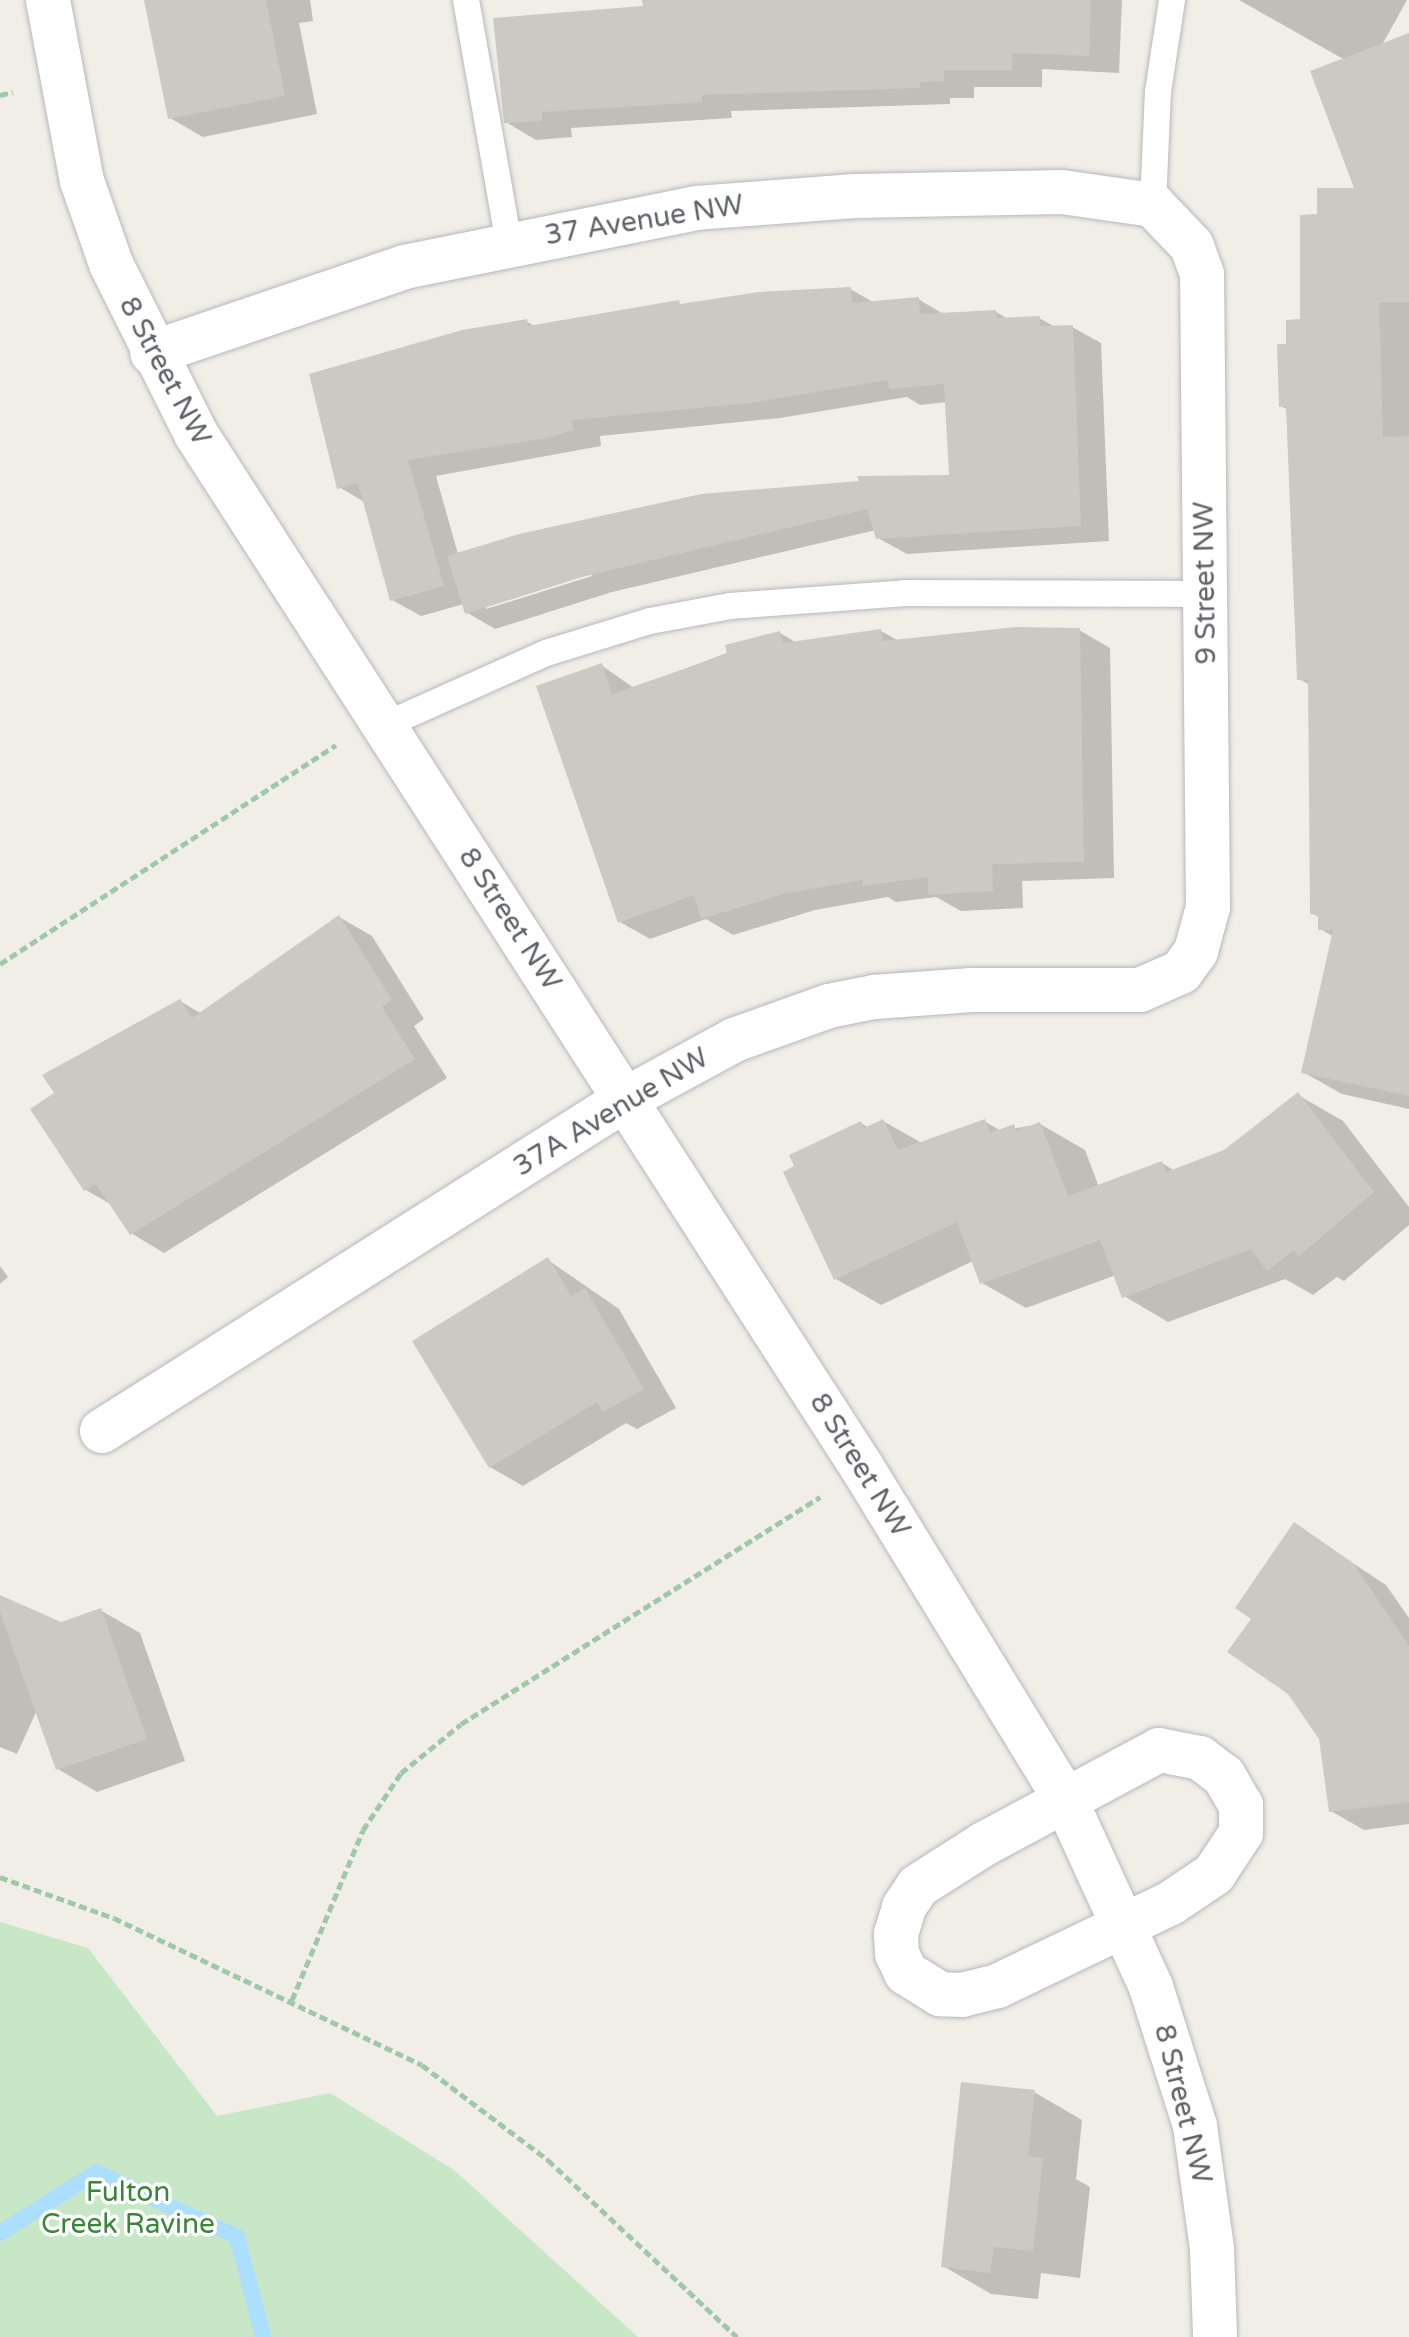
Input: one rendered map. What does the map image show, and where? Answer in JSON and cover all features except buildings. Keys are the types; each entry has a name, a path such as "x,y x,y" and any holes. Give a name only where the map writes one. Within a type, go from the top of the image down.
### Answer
{"street":[{"name":"8 Street NW","path":"48,0 82,181 111,264 152,353 214,464 863,1469 1065,1799 1124,1925 1161,2015 1195,2126 1212,2249 1215,2337"},
{"name":"37 Avenue NW","path":"152,353 311,295 509,243 697,208 779,200 1062,192 1153,205"},
{"name":"9 Street NW","path":"1153,205 1192,246 1202,274 1208,907 1196,951 1181,972"},
{"name":"37A Avenue NW","path":"102,1431 626,1099 734,1040 829,1006 921,992 1114,994 1140,990 1181,972"},
{"path":"1159,1750 1200,1758 1224,1776 1241,1805 1241,1833 1214,1874 1124,1925 998,1986 963,1995 940,1994 906,1973 897,1954 896,1934 904,1907 918,1886 936,1870 1065,1799 1159,1750"}],"lane":[{"path":"466,0 509,243"},
{"path":"1153,205 1158,92 1172,0"},
{"path":"385,725 546,653 650,621 730,606 906,593 1206,594"}],"path":[{"path":"0,964 333,747 385,725"},
{"path":"292,2000 363,1830 401,1773 426,1749 863,1469"},
{"path":"0,1877 114,1918 292,2000 422,2065 548,2160 737,2337"}],"green space":[{"name":"Fulton Creek Ravine","path":"0,1922 88,1948 217,2116 330,2093 454,2170 638,2337 0,2337"}],"waterway":[{"path":"0,2233 96,2172 237,2237 263,2337"}]}
